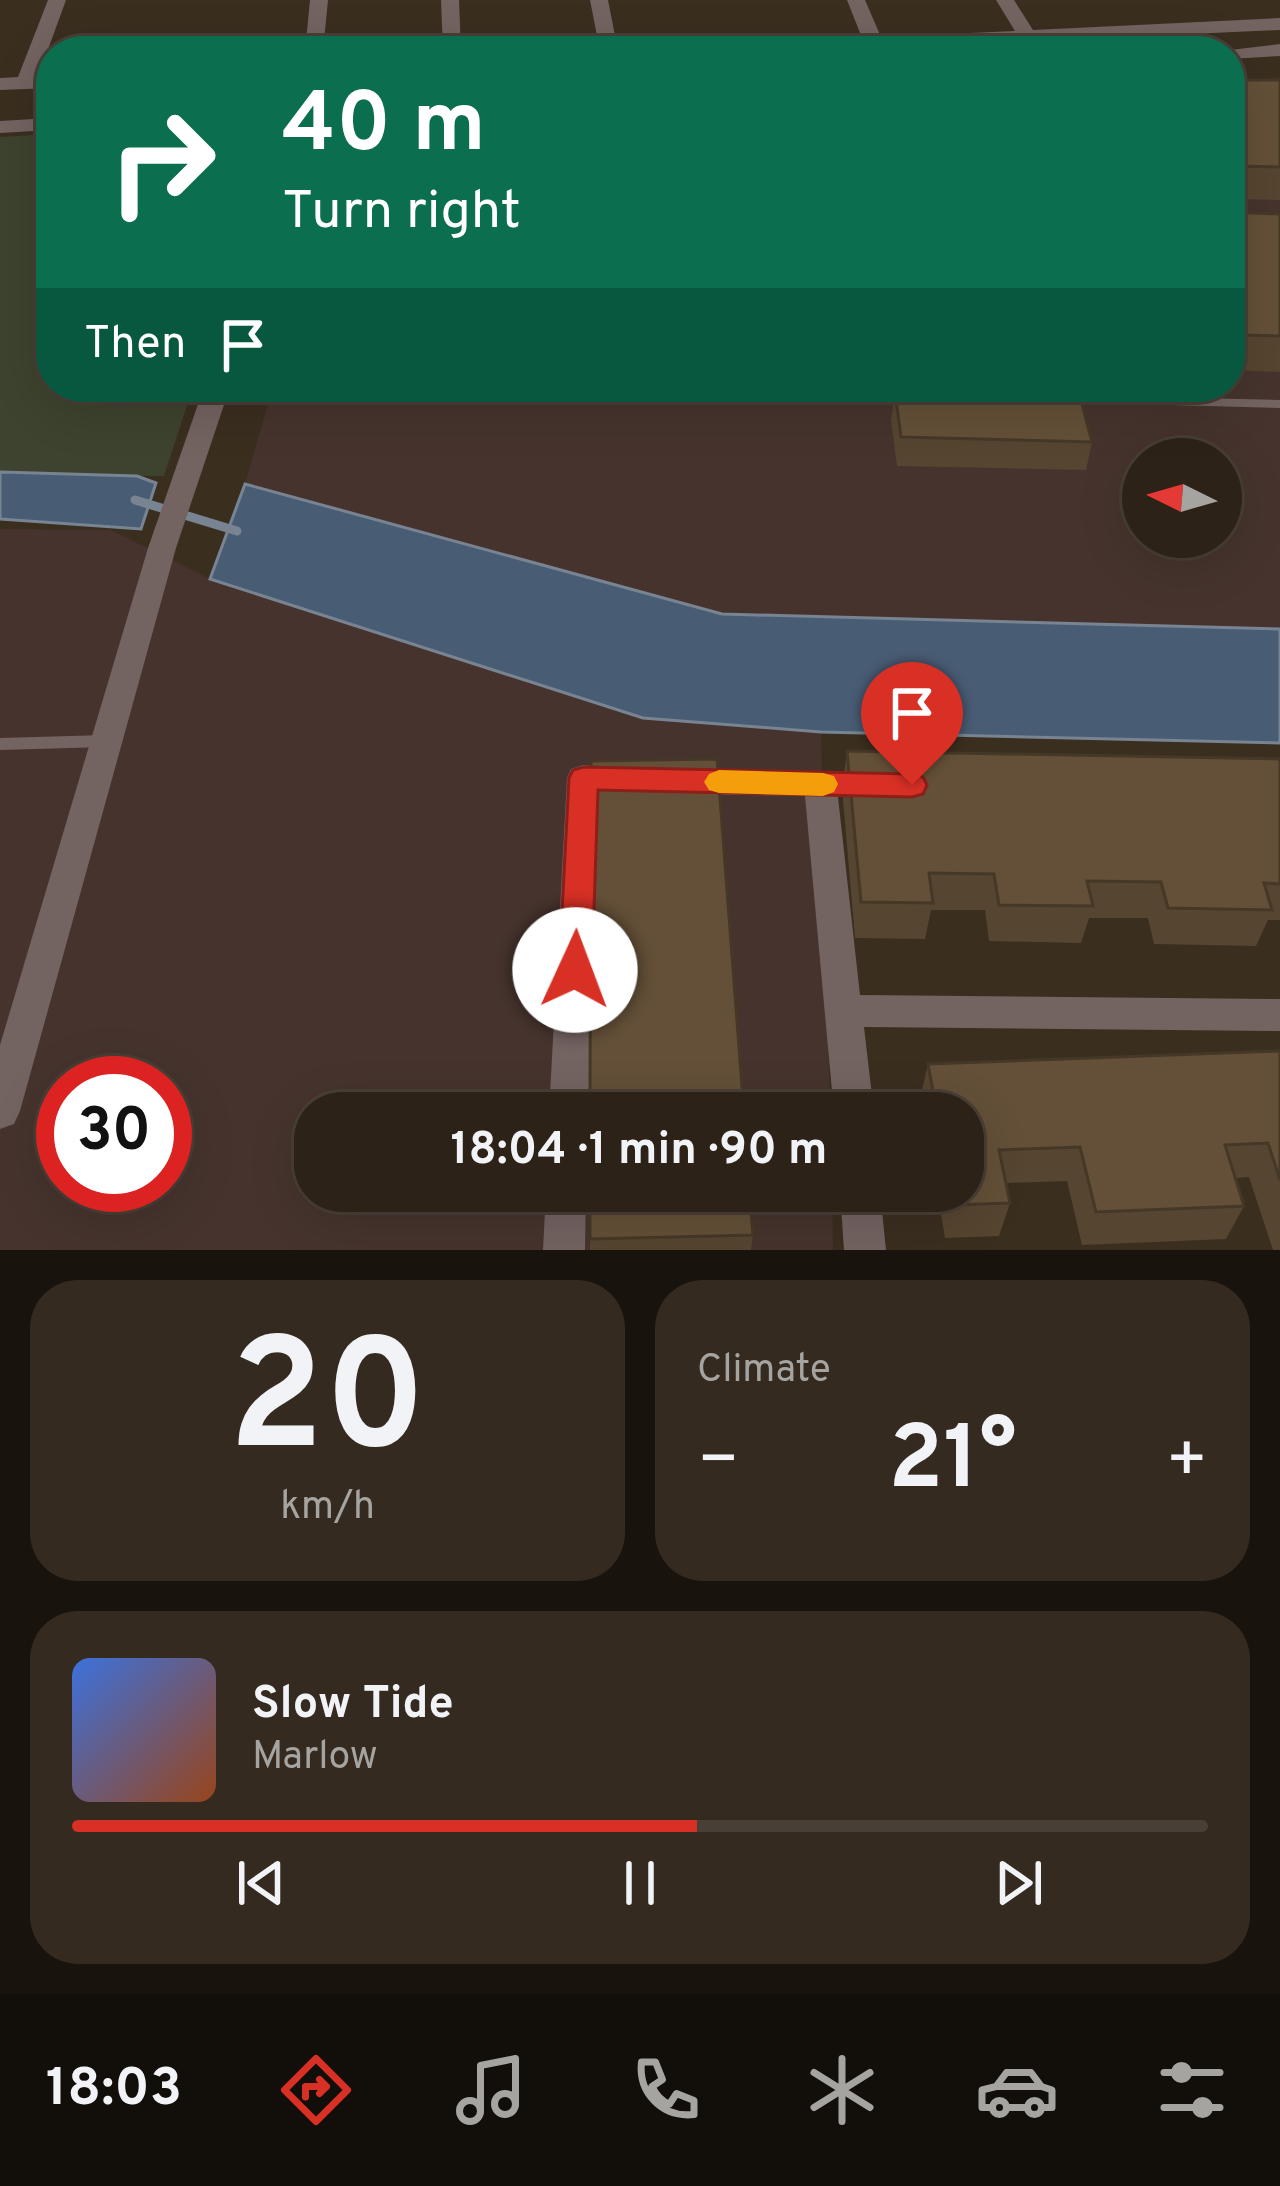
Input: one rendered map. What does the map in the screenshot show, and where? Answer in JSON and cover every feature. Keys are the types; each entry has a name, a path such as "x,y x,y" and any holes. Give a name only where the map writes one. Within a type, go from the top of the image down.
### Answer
{"street":[{"path":"44,36 57,0"},
{"path":"316,36 320,0"},
{"path":"450,0 451,36"},
{"path":"599,0 606,36"},
{"path":"856,0 871,36"},
{"path":"1005,0 1028,36 1165,22 1280,24"},
{"path":"1245,52 1280,50"},
{"path":"26,83 36,56"},
{"path":"1245,64 1280,62"},
{"path":"0,84 36,83"},
{"path":"0,112 36,110"},
{"path":"0,127 36,125"},
{"path":"0,1111 104,741 212,402"},
{"path":"570,1092 584,778 912,785"},
{"path":"820,784 852,1092"},
{"path":"846,1011 1280,1015"},
{"path":"563,1250 565,1212"},
{"path":"862,1212 865,1250"}],"lane":[{"path":"1245,400 1280,404"},
{"path":"0,744 104,741"}],"shaded area":[{"path":"1280,78 1280,629 722,614 245,484 269,402 1245,402 1245,80"},
{"path":"0,529 111,530 210,579 643,718 821,732 830,1092 294,1092 294,1212 832,1212 833,1250 0,1250"}],"green space":[{"path":"36,135 36,402 188,402 164,476 0,475 0,137"}],"water":[{"path":"0,472 137,476 156,483 141,529 0,519"},
{"path":"245,484 722,614 1280,629 1280,743 821,732 643,718 210,579"}],"building":[{"path":"1245,80 1280,80 1280,167 1245,166"},
{"path":"1245,213 1280,214 1280,336 1245,335"},
{"path":"896,402 1082,402 1092,442 901,437"},
{"path":"847,751 1280,759 1280,884 1264,883 1272,910 1168,908 1161,882 1087,881 1093,906 999,905 994,874 929,873 933,903 861,902"},
{"path":"717,759 742,1092 590,1092 591,761"},
{"path":"1280,1051 1280,1180 1268,1143 1225,1145 1244,1206 1096,1212 1080,1147 999,1150 1010,1203 984,1204 984,1092 933,1092 928,1064"},
{"path":"590,1212 751,1212 753,1235 590,1239"}],"waterway":[{"path":"135,500 237,531"}],"slow traffic":[{"path":"719,782 823,784"}],"route":[{"path":"575,970 584,778 912,785"}]}
